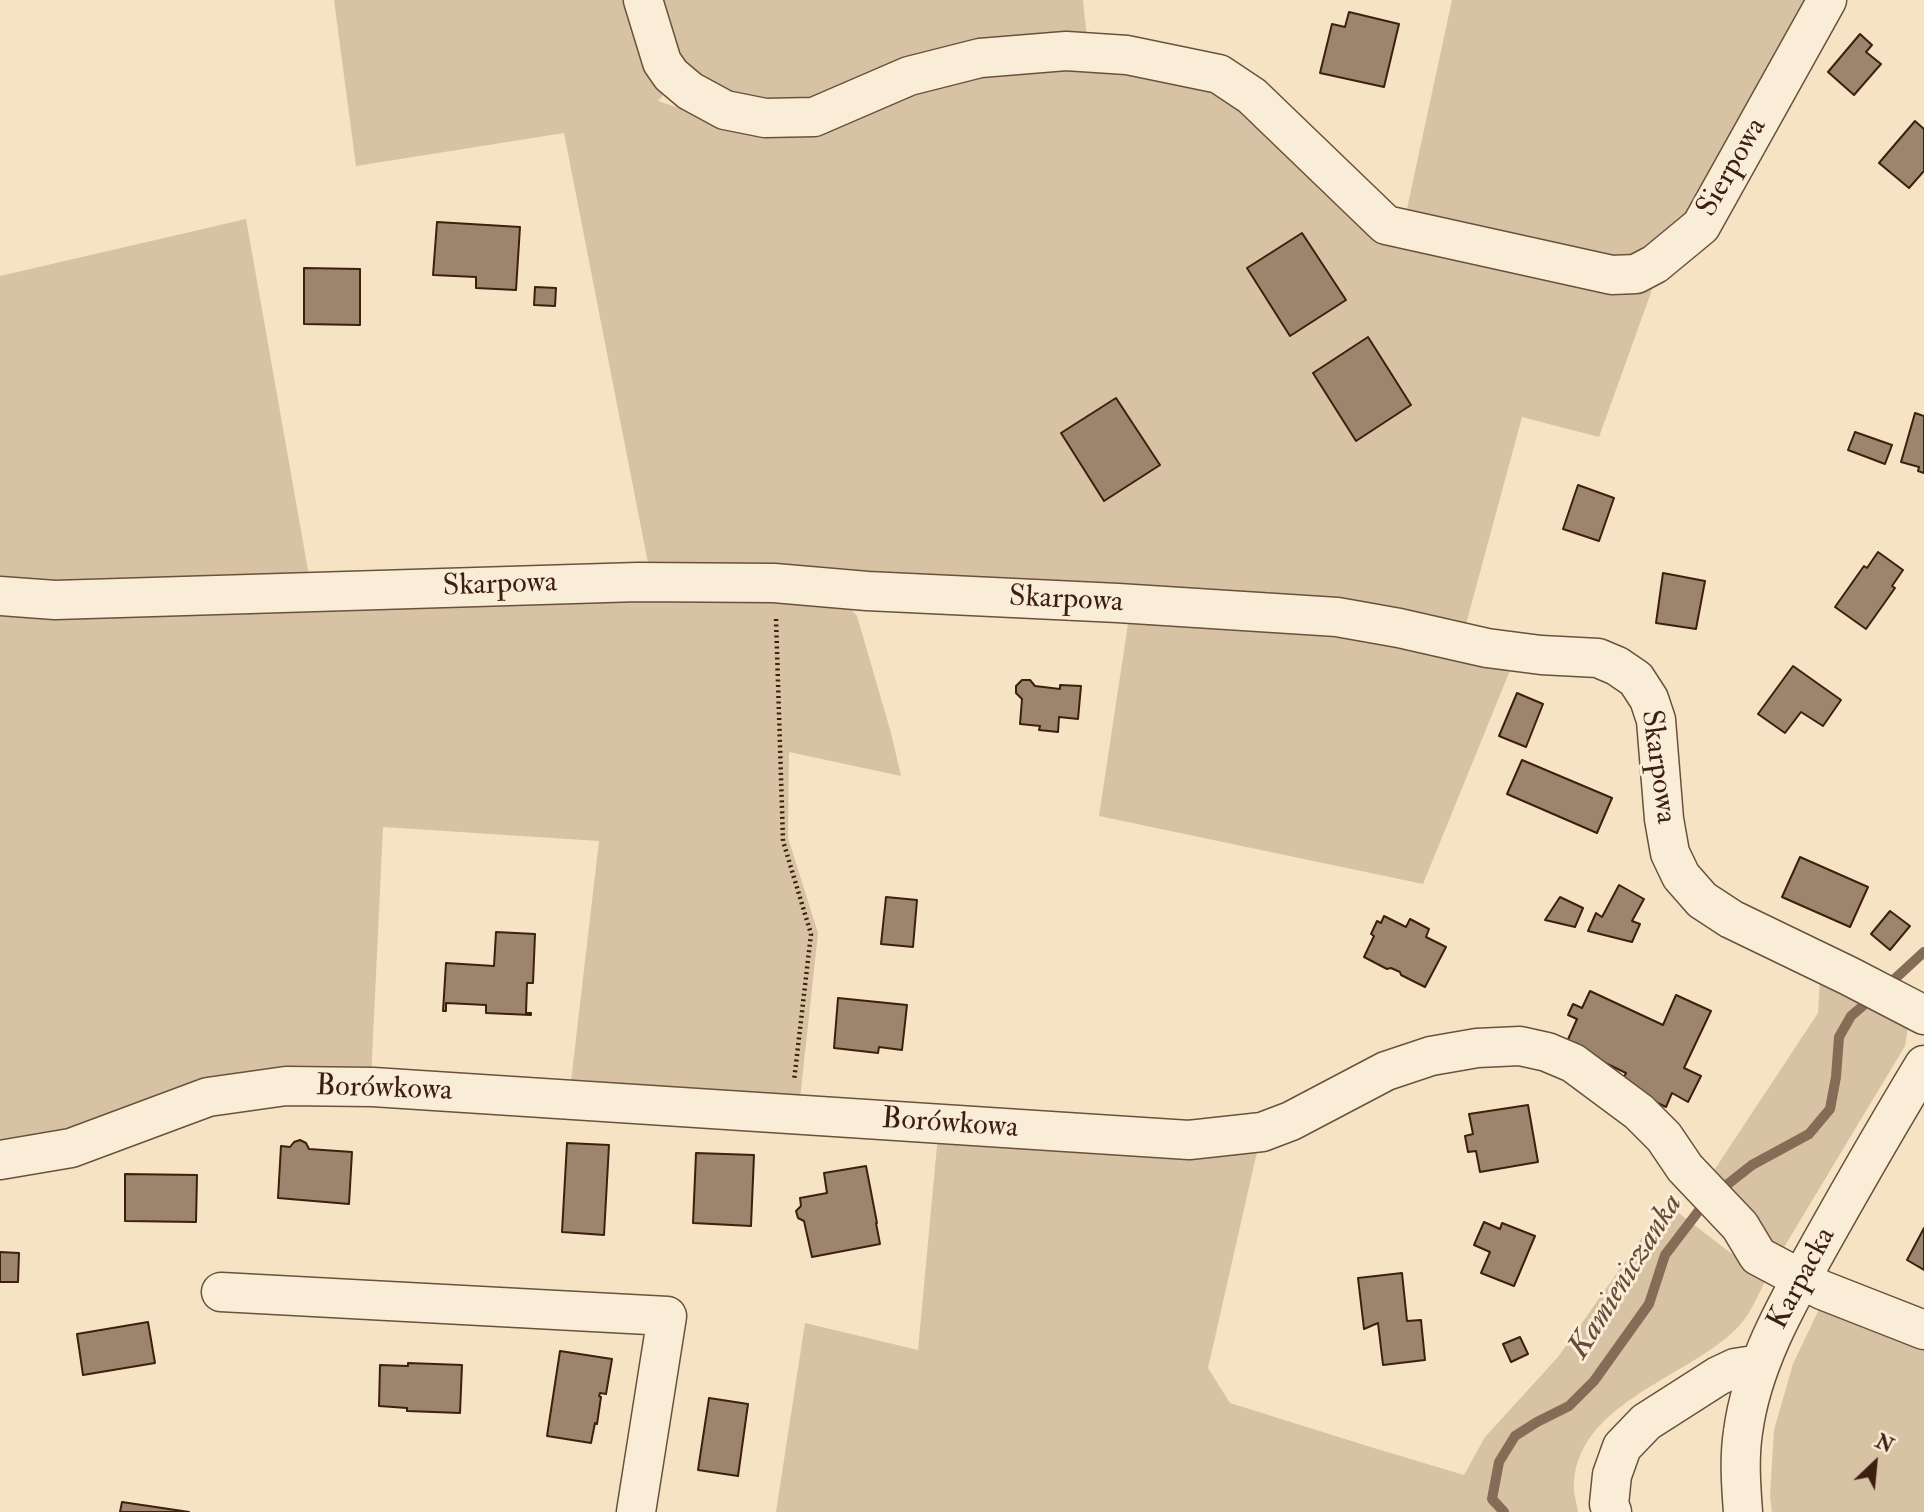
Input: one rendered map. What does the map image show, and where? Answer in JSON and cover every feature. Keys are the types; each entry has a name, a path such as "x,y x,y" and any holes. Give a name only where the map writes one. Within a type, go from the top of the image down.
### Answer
{"street":[{"name":"Sierpowa","path":"643,0 662,62 671,75 690,91 725,110 765,118 814,117 909,76 981,58 1066,51 1127,55 1219,74 1252,96 1386,225 1612,275 1636,274 1655,264 1701,226 1828,0"},
{"name":"Skarpowa","path":"0,596 55,600 638,582 774,583 867,591 1337,617 1487,648 1541,655 1598,658 1617,666 1636,679 1649,699 1656,720 1664,819 1670,853 1681,876 1702,900 1731,919 1916,1010"},
{"name":"Borówkowa","path":"0,1160 71,1147 208,1097 286,1086 373,1087 1189,1140 1262,1132 1291,1121 1386,1071 1432,1056 1477,1048 1520,1046 1547,1052 1573,1063 1639,1112 1664,1137 1685,1168 1740,1226 1758,1256 1822,1290 1924,1330"},
{"name":"Karpacka","path":"1743,1512 1743,1433 1760,1364 1780,1317 1800,1280 1924,1065"},
{"path":"221,1292 667,1316 636,1512"},
{"path":"1612,1512 1609,1504 1612,1475 1622,1447 1646,1422 1718,1376 1735,1368 1760,1364"}],"path":[{"path":"774,583 783,841 811,934 790,1115"}],"shaded area":[{"path":"334,0 631,0 667,90 658,101 741,129 984,70 1085,63 1210,85 1377,229 1658,273 1599,437 1522,417 1466,624 648,563 564,133 356,166"},
{"path":"654,0 1083,0 1087,38 816,106 763,109 678,68"},
{"path":"1452,0 1820,0 1694,220 1639,264 1405,218"},
{"path":"246,219 309,576 0,584 0,276"},
{"path":"639,594 846,604 857,616 901,776 789,752 788,838 818,933 799,1108 570,1090 599,841 383,827 371,1079 0,1150 0,607"},
{"path":"1129,617 1341,638 1511,668 1423,884 1099,816"},
{"path":"1820,978 1908,1026 1905,1046 1780,1254 1700,1171 1715,1169 1818,1013"},
{"path":"938,1135 1259,1143 1208,1368 1230,1403 1464,1475 1485,1437 1558,1357 1655,1219 1676,1211 1766,1280 1749,1313 1735,1330 1714,1347 1610,1415 1591,1436 1578,1461 1574,1491 1578,1512 776,1512 805,1323 918,1350"},
{"path":"1822,1303 1924,1340 1924,1512 1772,1512 1770,1496 1774,1430 1793,1364"}],"building":[{"path":"1349,12 1399,24 1384,87 1320,73 1332,24 1345,27"},
{"path":"1860,34 1872,45 1866,52 1881,64 1854,95 1828,72"},
{"path":"1915,121 1924,129 1924,171 1909,188 1879,163"},
{"path":"437,222 520,227 516,290 476,288 476,277 433,275"},
{"path":"1302,233 1346,300 1290,336 1247,268"},
{"path":"304,268 360,269 360,325 304,324"},
{"path":"535,287 556,288 555,306 534,305"},
{"path":"1368,337 1411,405 1356,441 1313,373"},
{"path":"1116,398 1160,465 1104,501 1061,433"},
{"path":"1915,413 1924,416 1924,473 1918,471 1919,467 1901,462"},
{"path":"1855,432 1892,445 1885,464 1848,450"},
{"path":"1578,485 1614,498 1599,541 1563,529"},
{"path":"1878,552 1903,570 1892,586 1895,588 1866,629 1835,607 1864,566 1867,568"},
{"path":"1663,573 1705,581 1696,629 1656,623"},
{"path":"1793,666 1841,700 1823,726 1801,712 1785,733 1758,714"},
{"path":"1022,680 1030,680 1035,686 1060,689 1060,685 1081,686 1078,719 1059,717 1058,732 1039,730 1040,726 1020,724 1022,699 1016,693 1016,686"},
{"path":"1517,693 1543,704 1526,747 1499,736"},
{"path":"1522,760 1612,798 1597,833 1507,794"},
{"path":"1800,857 1868,887 1850,927 1782,897"},
{"path":"1619,885 1644,899 1632,921 1640,924 1632,942 1588,931 1596,913 1602,917"},
{"path":"886,897 917,900 913,947 881,944"},
{"path":"1560,897 1583,908 1575,927 1545,920"},
{"path":"1890,911 1910,926 1890,950 1871,934"},
{"path":"1384,916 1406,927 1410,919 1429,929 1426,937 1446,947 1425,987 1400,972 1387,969 1364,957 1374,936 1371,934 1377,921 1381,923"},
{"path":"496,932 535,934 533,983 527,983 526,1013 531,1015 486,1013 486,1005 446,1003 446,1011 443,1011 446,963 494,966"},
{"path":"1590,991 1663,1025 1676,995 1711,1011 1684,1068 1701,1076 1688,1102 1672,1093 1666,1107 1620,1085 1626,1073 1566,1044 1577,1019 1568,1015 1573,1004 1582,1008"},
{"path":"838,998 907,1005 902,1050 879,1047 878,1053 834,1048"},
{"path":"1528,1105 1538,1162 1480,1172 1476,1151 1468,1152 1465,1136 1473,1134 1469,1114"},
{"path":"300,1140 306,1143 309,1149 352,1152 349,1204 278,1198 281,1146 290,1147"},
{"path":"567,1143 609,1145 604,1235 562,1232"},
{"path":"696,1153 754,1155 751,1226 693,1223"},
{"path":"866,1166 880,1244 812,1257 804,1221 798,1218 796,1211 801,1206 800,1198 827,1193 824,1173"},
{"path":"125,1174 197,1175 196,1222 125,1221"},
{"path":"1484,1222 1500,1229 1502,1223 1535,1236 1514,1286 1481,1273 1490,1252 1474,1245"},
{"path":"1924,1228 1924,1270 1907,1260"},
{"path":"0,1252 19,1253 18,1282 0,1282"},
{"path":"1402,1273 1407,1321 1421,1320 1425,1360 1383,1365 1378,1323 1364,1329 1358,1278"},
{"path":"148,1322 155,1363 83,1375 77,1334"},
{"path":"1520,1337 1528,1354 1511,1362 1503,1344"},
{"path":"560,1351 612,1359 606,1394 600,1393 599,1396 597,1424 595,1423 591,1443 547,1436"},
{"path":"408,1363 462,1365 460,1413 407,1411 407,1408 379,1406 380,1365 408,1366"},
{"path":"709,1398 748,1404 738,1476 698,1470"},
{"path":"122,1502 189,1512 120,1512"}],"waterway":[{"name":"Kamieniczanka","path":"1887,986 1924,952"},
{"name":"Kamieniczanka","path":"1719,1191 1752,1165 1809,1134 1830,1109 1839,1037 1851,1016 1872,998"},
{"name":"Kamieniczanka","path":"1504,1512 1492,1499 1499,1462 1515,1436 1569,1406 1594,1381 1649,1304 1665,1255 1707,1200"}]}
